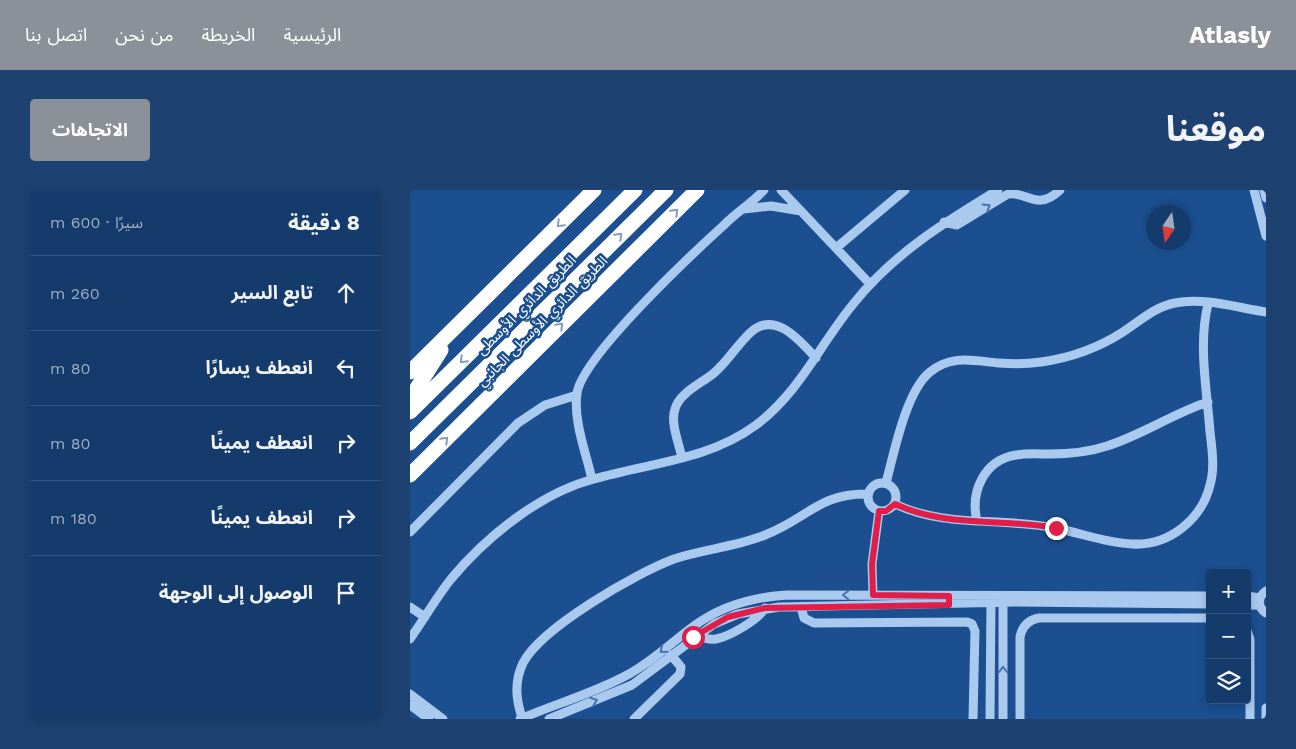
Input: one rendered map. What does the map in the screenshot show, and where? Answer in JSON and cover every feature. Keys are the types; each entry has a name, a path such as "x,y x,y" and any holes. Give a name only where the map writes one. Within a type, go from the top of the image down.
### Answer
{"highway":[{"path":"410,372 594,190"},
{"name":"الطريق الدائري الأوسطى","path":"410,412 635,190"},
{"name":"الطريق الدائري الأوسطى","path":"410,443 666,190"},
{"name":"الطريق الدائري الأوسطى الجانبي","path":"410,475 697,190"},
{"path":"410,399 455,327"}],"street":[{"path":"592,479 578,416 577,395 579,384 588,369 625,322 725,223 744,209 764,190"},
{"path":"781,190 870,284"},
{"path":"836,248 905,190"},
{"path":"410,639 453,578 500,532 548,499 592,479 682,458 723,446 757,424 789,394 816,358 844,314 870,284 913,245 944,222 998,190"},
{"path":"944,222 957,225 1008,194 1013,193 1036,200 1047,198 1060,190"},
{"path":"1254,190 1266,236"},
{"path":"1264,190 1266,198"},
{"path":"744,209 771,206 802,212"},
{"path":"886,483 910,398 922,379 940,365 962,359 1013,364 1056,359 1083,352 1110,340 1164,306 1186,302 1266,312"},
{"path":"895,504 928,516 1040,525 1102,540 1133,544 1148,543 1176,532 1198,511 1211,484 1212,454 1203,335 1208,304"},
{"path":"682,458 674,419 676,404 684,395 725,363 750,333 764,326 783,328 792,332 816,358"},
{"path":"410,532 518,424 549,403 577,395"},
{"path":"977,521 975,500 981,479 988,470 1006,457 1017,454 1076,452 1104,447 1169,417 1208,402"},
{"path":"886,483 894,490 897,497 895,504 886,511 879,511 870,505 868,494 875,485 886,483"},
{"path":"868,494 850,494 829,499 789,524 764,536 675,559 640,574 603,595 558,627 528,655 517,682 517,702 521,718 628,674 705,618 739,604 787,595 873,595 949,600 1206,596"},
{"path":"873,595 872,564 879,511"},
{"path":"1251,602 1263,595 1266,613"},
{"path":"1003,599 1206,604"},
{"path":"1003,599 1003,719"},
{"path":"549,719 627,687 651,672 697,635 728,617 765,608 918,605 949,600"},
{"path":"990,719 992,600"},
{"path":"1133,602 1133,617"},
{"path":"918,605 918,622"},
{"path":"410,607 426,617"},
{"path":"801,607 804,618 814,623 967,622 972,624 975,631 974,719"},
{"path":"697,635 705,639 719,638 754,621 765,608"},
{"path":"1020,719 1020,637 1027,623 1039,618 1206,618"},
{"path":"634,719 680,674 681,667 670,655"},
{"path":"1250,659 1250,719"},
{"path":"974,678 991,678"},
{"path":"410,694 443,719"},
{"path":"410,705 429,719"},
{"path":"1266,708 1266,719"}],"route":[{"path":"693,637 728,617 765,608 949,605 949,596 873,595 873,549 879,511 886,511 895,504 913,512 943,519 1024,523 1056,528"}]}
